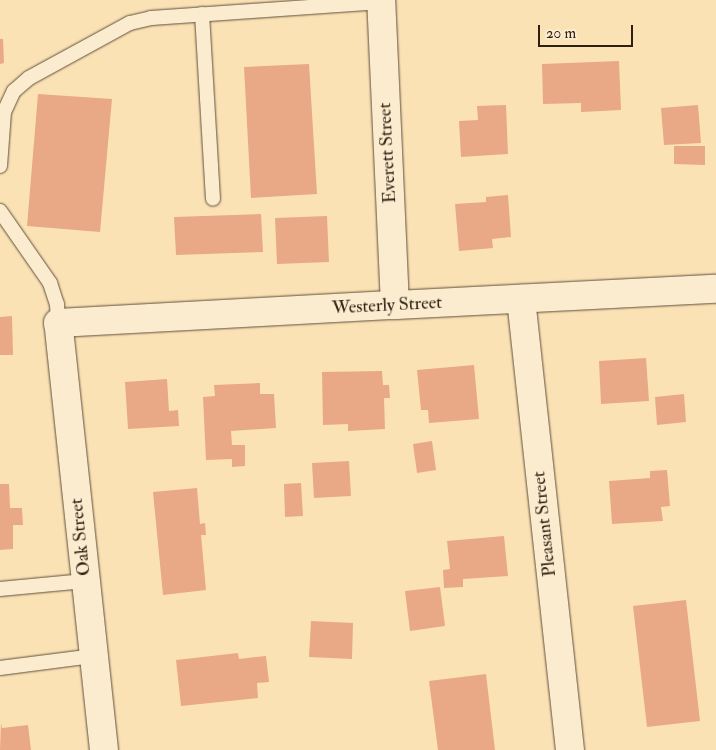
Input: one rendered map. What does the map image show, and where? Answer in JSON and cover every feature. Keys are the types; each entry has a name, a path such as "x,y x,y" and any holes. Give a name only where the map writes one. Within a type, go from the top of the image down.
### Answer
{"street":[{"name":"Everett Street","path":"381,1 395,305"},
{"name":"Westerly Street","path":"58,323 716,288"},
{"name":"Pleasant Street","path":"521,299 570,750"},
{"name":"Oak Street","path":"58,323 104,750"}],"lane":[{"path":"0,166 6,104 20,84 130,23 202,14 381,1"},
{"path":"202,14 213,200"},
{"path":"0,212 50,283 57,304 58,323"},
{"path":"0,589 85,580"},
{"path":"0,668 94,656"}],"building":[{"path":"0,39 3,39 4,63 0,64"},
{"path":"619,61 621,110 581,112 581,103 543,104 542,64"},
{"path":"309,64 317,194 251,198 244,67"},
{"path":"38,94 112,99 100,232 27,226"},
{"path":"506,105 508,154 461,157 459,121 478,120 477,106"},
{"path":"698,105 701,143 664,145 661,108"},
{"path":"674,146 705,146 705,165 674,164"},
{"path":"508,195 511,237 492,239 493,248 459,251 455,204 486,202 486,197"},
{"path":"261,214 263,252 176,255 174,217"},
{"path":"327,216 329,262 277,264 275,218"},
{"path":"12,316 13,355 0,355 0,317"},
{"path":"646,358 649,401 601,404 599,361"},
{"path":"474,365 479,419 429,423 428,410 421,410 417,370"},
{"path":"382,371 383,385 389,385 390,398 384,398 385,429 348,431 348,424 323,425 322,372"},
{"path":"167,379 169,411 178,410 179,426 128,429 125,382"},
{"path":"260,383 260,394 274,394 276,428 231,431 232,445 245,445 245,466 232,467 232,459 206,460 203,397 215,396 214,385"},
{"path":"684,394 686,422 657,425 655,397"},
{"path":"432,441 436,470 417,473 413,444"},
{"path":"349,461 351,496 314,498 312,463"},
{"path":"667,470 670,506 661,507 663,521 612,524 609,481 650,478 650,471"},
{"path":"301,483 303,516 285,517 284,484"},
{"path":"0,484 9,484 10,508 22,508 23,525 13,525 13,549 0,550"},
{"path":"197,488 200,524 205,523 206,535 201,535 206,590 163,595 153,492"},
{"path":"504,536 508,576 463,579 463,587 444,588 443,570 450,569 447,541"},
{"path":"440,587 445,626 410,631 405,591"},
{"path":"686,600 700,721 647,727 633,606"},
{"path":"311,621 353,623 352,659 309,657"},
{"path":"238,653 239,659 266,656 269,682 257,683 258,698 181,706 176,660"},
{"path":"486,674 495,750 438,750 429,681"},
{"path":"1,723 2,728 28,725 31,750 0,750"}]}
